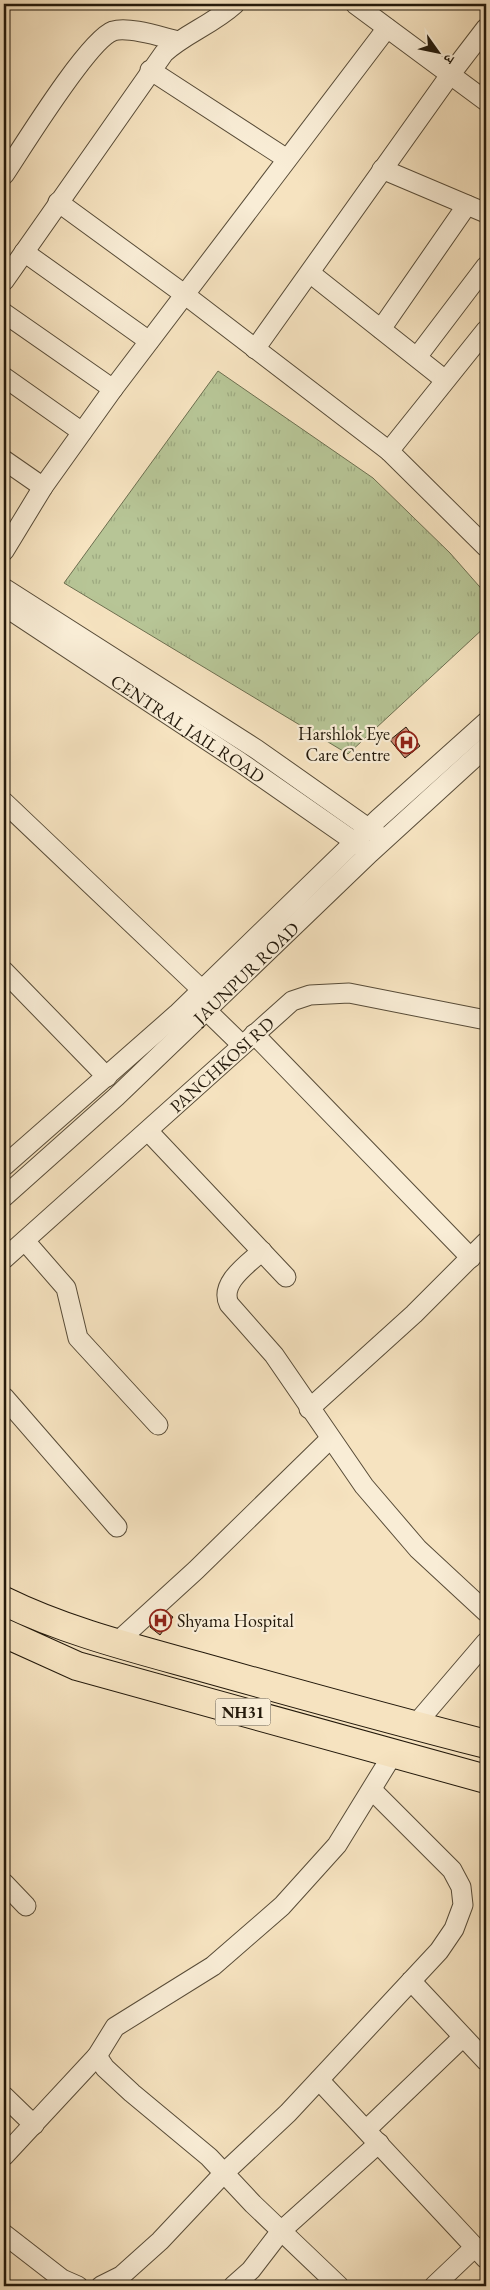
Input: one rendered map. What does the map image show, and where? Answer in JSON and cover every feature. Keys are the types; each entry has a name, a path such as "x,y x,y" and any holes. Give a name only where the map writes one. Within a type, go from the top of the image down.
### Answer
{"highway":[{"name":"NH31","path":"4,1601 26,1612 116,1643 486,1744"},
{"name":"NH31","path":"4,1633 77,1666 486,1779"}],"street":[{"path":"4,281 150,70 178,41 219,19 235,4"},
{"path":"356,4 486,101"},
{"path":"4,551 43,487 113,389 387,28"},
{"path":"255,349 450,74 486,28"},
{"path":"4,175 76,68 100,41 112,31 125,30 178,41"},
{"path":"150,70 287,159"},
{"path":"382,170 486,214"},
{"path":"58,202 184,294 389,451 486,547"},
{"path":"381,329 468,206"},
{"path":"24,252 149,341"},
{"path":"417,357 486,266"},
{"path":"310,273 445,380"},
{"path":"4,313 113,389"},
{"path":"389,451 486,330"},
{"path":"4,377 82,432"},
{"path":"4,460 43,487"},
{"path":"4,588 79,646 256,749 384,840"},
{"name":"CENTRAL JAIL ROAD","path":"4,606 79,646 370,853"},
{"name":"JAUNPUR ROAD","path":"4,1166 107,1077 202,990 369,828 486,722"},
{"name":"JAUNPUR ROAD","path":"4,1197 116,1097 370,853 486,747"},
{"path":"4,802 202,990"},
{"path":"4,970 107,1077"},
{"name":"PANCHKOSI RD","path":"4,1259 292,1001 310,995 349,993 486,1020"},
{"path":"206,1010 248,1039 471,1258"},
{"path":"148,1130 286,1277"},
{"path":"25,1242 66,1288 78,1338 158,1425"},
{"path":"309,1409 414,1314 486,1242"},
{"path":"262,1251 234,1278 226,1289 225,1296 228,1304 264,1342 364,1486 418,1549 486,1612"},
{"path":"4,1397 117,1527"},
{"path":"116,1643 196,1570 330,1439"},
{"path":"414,1725 486,1642"},
{"path":"4,2156 97,2056 115,2027 213,1966 282,1906 337,1845 393,1754"},
{"path":"101,2286 121,2276 160,2242 224,2173 319,2080 439,1951 454,1929 464,1905 461,1887 452,1870 372,1790"},
{"path":"4,1884 26,1906"},
{"path":"411,1981 486,2061"},
{"path":"233,2286 251,2270 281,2231 463,2037"},
{"path":"97,2056 105,2068 122,2084 180,2131 224,2173 335,2285"},
{"path":"319,2080 481,2253 434,2286"},
{"path":"4,2096 34,2125"},
{"path":"4,2234 62,2279 78,2286"}],"green space":[{"path":"218,371 373,478 450,553 486,594 486,626 348,754 64,583"}],"building":[{"path":"406,727 420,746 405,758 390,740"},
{"path":"166,1612 173,1617 160,1635 150,1627"}],"place":[{"name":"Harshlok Eye Care Centre","path":"406,743"},
{"name":"Shyama Hospital","path":"161,1620"}]}
